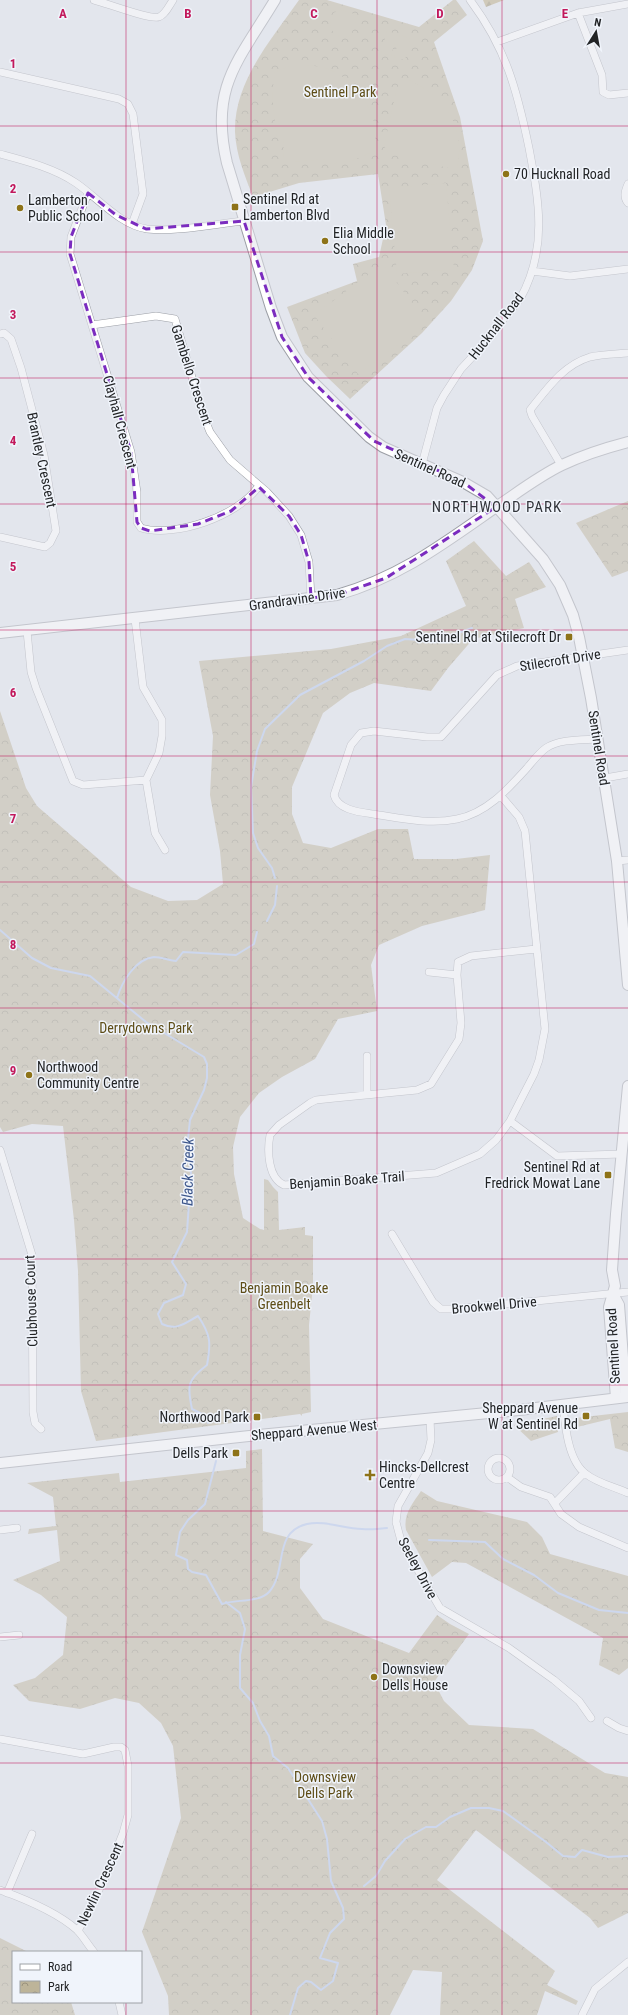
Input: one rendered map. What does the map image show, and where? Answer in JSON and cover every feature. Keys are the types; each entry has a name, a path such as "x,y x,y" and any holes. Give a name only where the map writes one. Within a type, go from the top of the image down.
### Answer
{"street":[{"path":"94,0 155,18 163,14 173,0"},
{"name":"Sentinel Road","path":"275,0 234,66 222,103 223,146 271,308 282,338 299,365 317,387 374,441 405,458 472,486 487,496 542,559 560,585 574,615 583,655 605,778 617,861 628,984"},
{"name":"Hucknall Road","path":"422,464 437,408 444,395 461,369 520,299 532,271 539,232 540,213 538,193 519,100 497,42 489,26 470,0"},
{"path":"497,42 578,13 628,4"},
{"path":"578,13 602,75 603,92 609,95 628,93"},
{"path":"0,72 119,99 128,104 133,114 143,194 141,203 132,224"},
{"path":"0,154 28,161 55,172 76,183 116,214 132,224 146,229 168,229 244,221"},
{"path":"628,184 625,192 625,200 628,204"},
{"name":"Clayhall Crescent","path":"88,193 69,247 70,254 131,452 137,492 137,522 141,528 150,531 182,528 218,518 231,511 258,487"},
{"path":"532,271 570,276 628,269"},
{"name":"Gambello Crescent","path":"92,324 156,316 175,319 203,415 210,432 230,460 258,487 267,492 289,516 301,535 308,562 311,598"},
{"name":"Brantley Crescent","path":"0,334 4,333 11,339 21,368 44,455 56,531 50,543 45,547 0,537"},
{"path":"562,465 532,416 530,410 557,378 574,364 592,357 628,353"},
{"name":"Grandravine Drive","path":"0,633 338,595 365,587 407,567 512,495 562,465 588,454 628,442"},
{"path":"135,619 143,687 162,720 162,736 159,753 146,780 155,833 165,850"},
{"path":"27,631 31,672 73,781 83,785 146,780"},
{"name":"Stilecroft Drive","path":"597,738 560,743 546,748 501,796 484,808 460,819 433,822 415,821 351,810 338,802 334,795 351,744 361,733 374,731 427,738 441,736 501,672 517,666 583,655 628,650"},
{"path":"605,778 628,774"},
{"name":"Benjamin Boake Trail","path":"501,796 519,817 525,831 545,1029 539,1060 534,1074 510,1121 496,1140 480,1154 436,1173 284,1185 277,1182 272,1172 269,1151 270,1135 276,1128 316,1100 417,1090 432,1084 459,1039 461,1023 457,975 458,962 471,956 536,949"},
{"path":"617,861 628,860"},
{"path":"429,972 457,975"},
{"path":"367,1056 367,1094"},
{"name":"Sentinel Road","path":"624,1397 619,1305 613,1294 615,1286 612,1270 628,1086"},
{"path":"510,1121 557,1156 622,1154"},
{"name":"Clubhouse Court","path":"0,1150 32,1254 33,1412 35,1423 40,1429"},
{"name":"Brookwell Drive","path":"392,1234 433,1302 441,1309 613,1294"},
{"path":"613,1294 628,1292"},
{"name":"Sheppard Avenue West","path":"0,1463 248,1436 563,1405 624,1397"},
{"path":"563,1405 565,1426 571,1451 584,1473 628,1493"},
{"name":"Seeley Drive","path":"430,1419 431,1440 428,1453 398,1506 396,1522 401,1541 440,1608 509,1648 545,1674 572,1694 584,1707 591,1718"},
{"path":"555,1503 584,1473"},
{"path":"507,1477 521,1487 550,1497 561,1514 579,1528 628,1548"},
{"path":"0,1530 17,1528"},
{"path":"0,1637 19,1636"},
{"path":"607,1721 628,1731"},
{"name":"Newlin Crescent","path":"0,1739 83,1754 114,1747 121,1747 125,1750 128,1766 128,1815 106,1876 78,1931"},
{"path":"32,1834 4,1891 55,1915 78,1931 93,1951"},
{"path":"582,2015 595,1989 628,1962"},
{"path":"119,2003 122,2015"}],"highlighted area":[{"path":"88,193 116,215 146,229 244,221 282,337 308,377 374,441 463,482 496,507 386,578 337,595 311,598 309,562 301,535 289,516 259,487 231,511 198,524 150,531 141,528 137,522 131,452 70,254 71,237"}],"green space":[{"name":"Sentinel Park","path":"299,0 327,0 419,27 453,0 456,0 467,15 434,42 460,117 483,241 472,270 451,301 422,333 350,399 305,353 287,307 357,281 353,264 379,257 386,225 378,174 299,183 253,197 241,165 237,149 235,132 236,113 248,78 267,45"},
{"path":"483,0 504,0 486,7"},
{"path":"341,10 358,15 351,35 343,38 334,34 330,26 333,13"},
{"path":"387,31 397,34 391,56 381,53"},
{"path":"400,35 410,38 405,60 394,57"},
{"path":"293,65 326,68 338,74 352,85 364,99 372,115 375,130 375,151 351,161 329,164 328,159 290,162 284,158 283,138 277,138 272,94 275,72"},
{"path":"405,78 419,85 431,94 441,103 449,114 455,125 458,139 459,154 457,170 389,154 384,146 397,88"},
{"path":"446,183 454,269 397,274 389,188"},
{"path":"383,264 427,323 358,374 314,315"},
{"path":"628,501 628,571 612,577 576,523"},
{"name":"Derrydowns Park","path":"474,541 506,576 529,562 546,587 515,599 524,628 473,639 448,668 431,691 374,683 350,693 323,713 292,787 292,814 303,843 331,848 378,829 408,829 414,859 456,859 490,855 485,910 422,926 379,945 371,965 377,1011 338,1019 315,1059 282,1077 259,1093 240,1117 233,1147 234,1174 243,1218 264,1230 264,1179 268,1180 278,1192 279,1230 305,1227 305,1235 313,1236 313,1286 309,1325 311,1412 302,1414 302,1416 300,1414 96,1441 81,1391 78,1271 74,1220 63,1126 32,1124 3,1132 0,1127 0,711 26,788 37,806 131,887 168,901 197,900 223,884 220,851 210,795 213,736 199,661 331,649 401,636 466,606 446,561"},
{"path":"628,1412 628,1452 615,1448 610,1419 577,1427 575,1418"},
{"path":"557,1416 558,1432 531,1441 514,1425"},
{"name":"Downsview Dells Park","path":"262,1449 263,1531 313,1544 300,1559 300,1588 323,1619 409,1653 437,1615 469,1634 434,1682 444,1701 469,1725 533,1729 605,1773 628,1777 628,1913 598,1928 590,1918 476,1830 437,1880 555,1971 547,1985 578,2001 576,2005 545,1991 537,2015 440,2015 442,1972 413,1970 390,2015 169,2015 168,1996 142,1932 181,1818 173,1746 161,1723 139,1703 115,1698 80,1709 29,1701 13,1685 35,1678 63,1655 67,1617 41,1595 13,1580 60,1561 57,1530 28,1534 29,1529 56,1526 53,1497 27,1483 119,1473 120,1482 246,1468 246,1451"},
{"path":"421,1491 437,1501 527,1522 542,1537 550,1554 628,1576 628,1668 619,1675 599,1665 603,1638 466,1563 452,1562 432,1577 406,1530 405,1524 407,1514"},
{"path":"0,1938 26,1951 12,1951 12,2003 71,2003 75,2015 0,2015"}],"waterway":[{"path":"275,878 272,868 258,848 253,833 251,787 257,751 265,729 300,695 364,661 387,646 405,639 435,641 472,628"},
{"path":"267,921 275,905 277,886"},
{"name":"Black Creek","path":"0,930 32,958 51,968 90,976 146,1022 204,1057 207,1064 207,1078 204,1090 190,1120 187,1148 191,1173 187,1232 172,1262 186,1284 183,1295 164,1303 158,1314 162,1324 172,1327 181,1325 198,1316 208,1334 209,1351 207,1365 192,1379 189,1389 192,1409 204,1415 208,1423"},
{"path":"117,998 122,985 130,972 141,962 147,959 156,957 176,961 183,952 236,955 254,944 257,932"},
{"path":"216,1461 205,1504 188,1520 180,1532 176,1555 187,1560 188,1569 192,1572 206,1575 222,1604 259,1598 269,1592 275,1583 278,1574 285,1543 289,1535 296,1528 314,1523 348,1528 387,1528"},
{"path":"429,1540 485,1542 503,1559 534,1575 558,1593 599,1610 628,1613"},
{"name":"Black Creek","path":"226,1602 240,1613 245,1629 240,1655 240,1688 253,1703 260,1721 269,1736 273,1756 288,1768 322,1821 327,1839 331,1881 343,1908 344,1919 330,1933 320,1958 338,1963 333,1981 321,1990 311,1982 306,1981 298,1988 290,2015"},
{"path":"364,1886 376,1876 385,1861 405,1839 426,1827 436,1827 450,1817 471,1808 489,1808 503,1811 563,1856 575,1857 582,1850 608,1857 628,1856"}],"place":[{"name":"70 Hucknall Road","path":"506,174"},
{"name":"Sentinel Rd at Lamberton Blvd","path":"235,207"},
{"name":"Lamberton Public School","path":"20,208"},
{"name":"Elia Middle School","path":"325,241"},
{"name":"Sentinel Rd at Stilecroft Dr","path":"569,637"},
{"name":"Northwood Community Centre","path":"29,1075"},
{"name":"Sentinel Rd at Fredrick Mowat Lane","path":"608,1175"},
{"name":"Sheppard Avenue W at Sentinel Rd","path":"586,1416"},
{"name":"Northwood Park","path":"257,1417"},
{"name":"Dells Park","path":"236,1453"},
{"name":"Hincks-Dellcrest Centre","path":"370,1475"},
{"name":"Downsview Dells House","path":"374,1677"}],"district":[{"name":"NORTHWOOD PARK","path":"497,507"}],"park label":[{"name":"Benjamin Boake Greenbelt","path":"284,1296"}]}
